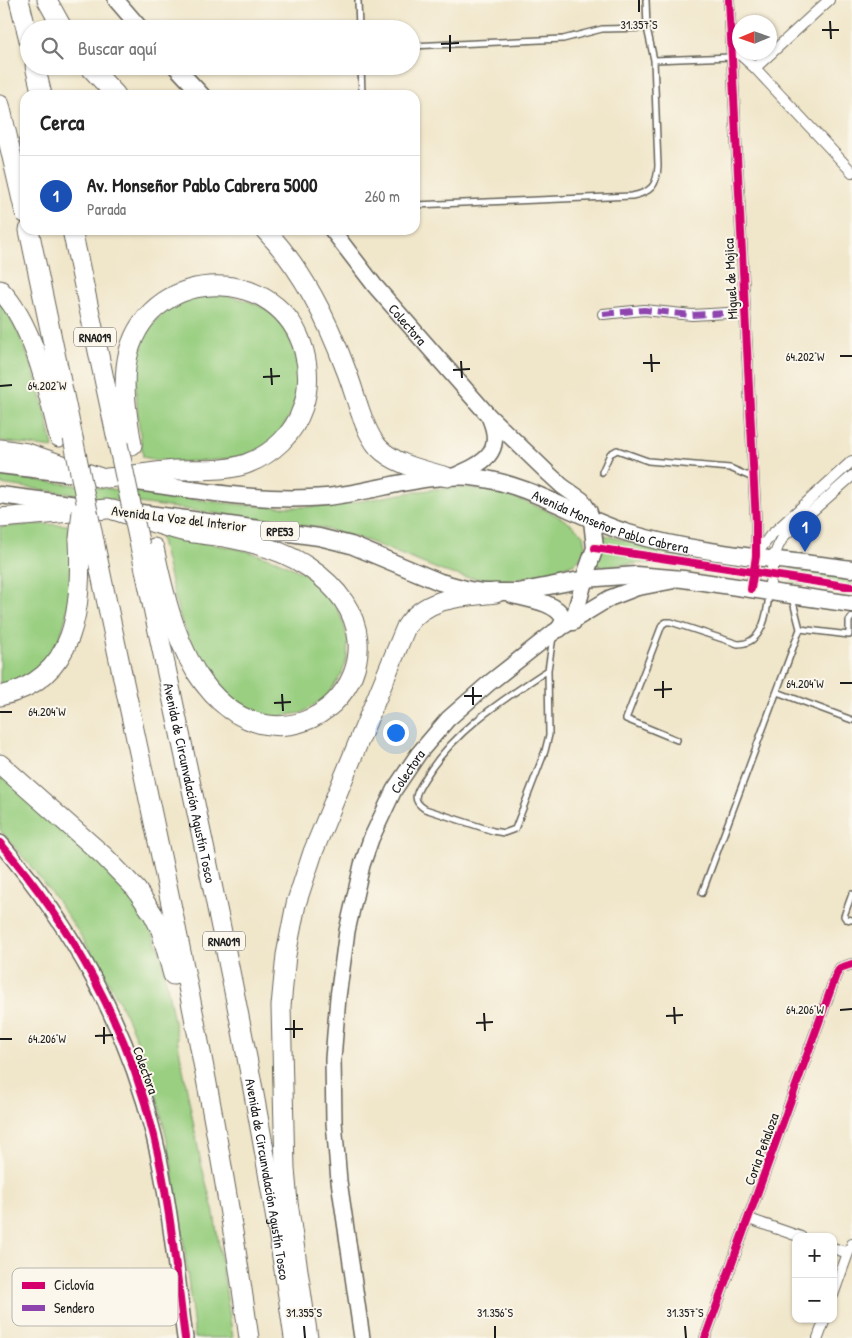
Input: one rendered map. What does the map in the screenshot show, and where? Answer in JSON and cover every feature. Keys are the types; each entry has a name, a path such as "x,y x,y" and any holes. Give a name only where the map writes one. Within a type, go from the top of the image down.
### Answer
{"highway":[{"path":"19,0 24,20"},
{"path":"46,0 58,20"},
{"path":"37,75 41,90"},
{"path":"97,75 111,90"},
{"path":"0,105 20,191"},
{"name":"RNA019","path":"30,235 66,437 84,490 87,540 195,1019 216,1126 249,1338"},
{"name":"Avenida de Circunvalación Agustín Tosco","path":"73,235 125,444 129,495 147,547 251,1076 280,1241 294,1338"},
{"path":"269,235 292,262 312,294 339,350 366,428 374,442 383,452 402,463 450,477"},
{"path":"0,449 27,453 104,478 176,470 230,468 245,464 272,450 284,440 300,414 306,397 307,360 302,342 294,326 271,302 258,294 231,286 203,286 183,292 164,302 143,323 129,350 125,384 125,444"},
{"path":"0,290 16,310 29,338 48,395 66,437"},
{"path":"0,518 110,509 185,532 237,540 272,549 308,567 337,593 351,614 358,640 356,667 351,679 338,699 330,707 312,718 281,725 257,723 246,719 229,708 204,682 182,645 147,547"},
{"path":"0,696 24,689 35,683 54,666 62,653 73,627 87,540"},
{"path":"308,1338 286,1185 282,1093 281,1014 283,981 296,904 317,843 406,627 417,613 430,605 455,598 501,593"},
{"path":"0,764 123,874 154,914 169,957 201,1120 232,1224"}],"main road":[{"path":"0,465 104,478"},
{"name":"Avenida Monseñor Pablo Cabrera","path":"104,478 218,492 287,498 333,496 393,484 450,477 478,478 508,484 592,520 650,538 756,556 852,569"},
{"name":"Avenida La Voz del Interior","path":"0,495 319,537 350,545 440,582 469,590 501,593"},
{"path":"562,628 585,578 595,548 592,520"},
{"path":"501,593 529,590 585,578 636,575 682,579 852,604"},
{"path":"501,593 542,603 556,610 563,617 562,628"}],"street":[{"path":"116,0 133,20"},
{"name":"Miguel de Mojica","path":"730,0 732,52"},
{"path":"755,68 829,0"},
{"name":"Miguel de Mojica","path":"732,60 756,556 751,589"},
{"path":"744,60 755,68 852,172"},
{"path":"183,75 197,90"},
{"name":"Colectora","path":"336,235 375,286 488,415 562,486 582,500 592,520"},
{"path":"603,314 644,310 692,315 745,312"},
{"path":"450,477 482,463 491,454 495,437 494,428 488,415"},
{"path":"756,556 770,536 852,461"},
{"path":"769,591 773,558 784,536 852,476"},
{"name":"Colectora","path":"362,1338 339,1181 333,1094 334,1051 338,997 347,931 362,865 381,814 419,753 448,718 488,684 562,628 622,593 636,588 682,579"},
{"name":"Colectora","path":"0,843 45,900 80,954 102,995 130,1060 154,1135 163,1181 175,1268"},
{"name":"Coria Peñaloza","path":"705,1338 836,975 840,968 852,964"},
{"path":"749,1219 792,1234"},
{"path":"837,1248 850,1249 837,1285"},
{"name":"Colectora","path":"178,1288 185,1338"},
{"path":"818,1338 824,1323"}],"lane":[{"path":"420,205 622,196 644,194 653,186 657,178 654,60 646,28 646,0"},
{"path":"358,1 359,20"},
{"path":"420,46 563,39 602,29 646,28"},
{"path":"654,60 732,52"},
{"path":"361,75 362,90"},
{"path":"602,472 610,454 617,450 659,463 730,468 753,478"},
{"path":"676,740 626,719 662,625 666,622 671,622 738,644 745,644 753,640 761,629 767,614 769,591"},
{"path":"702,893 800,629 791,594"},
{"path":"800,629 848,635 849,621 852,617"},
{"path":"548,670 498,702 453,743 431,769 417,793 416,799 418,804 425,809 493,832 504,833 515,829 545,751 549,735 548,670 562,628"},
{"path":"777,692 852,720"},
{"path":"852,894 844,916 846,919 852,920"}],"green space":[{"path":"220,295 253,303 268,311 280,323 290,339 296,356 297,393 292,410 283,427 271,440 248,454 228,459 193,461 164,461 143,457 136,387 138,364 143,343 153,324 169,309 193,298"},
{"path":"0,302 19,335 34,372 53,448 0,441"},
{"path":"0,476 231,504 283,507 333,505 428,490 471,488 519,499 562,518 583,535 586,551 575,563 546,574 508,580 464,577 442,571 365,540 322,528 0,484"},
{"path":"41,524 68,525 71,579 66,617 53,651 43,664 23,678 0,687 0,527"},
{"path":"601,534 661,550 741,563 736,573 729,575 685,567 643,563 595,567"},
{"path":"160,536 176,537 243,550 276,560 305,574 328,596 338,610 348,641 347,657 342,674 326,697 302,713 271,717 235,703 203,666 194,650 179,615"},
{"path":"783,568 852,577 852,594 840,588 794,583 787,577"},
{"path":"0,772 117,876 140,907 160,949 201,1163 214,1213 233,1338 195,1338 175,1184 164,1125 146,1063 118,1000 84,940 44,883 0,830"}],"marked path":[{"path":"603,314 644,310 692,315 745,312"}],"cycle path":[{"path":"729,0 756,523 756,556 751,589"},
{"path":"595,548 852,587"},
{"path":"0,843 27,875 74,944 95,980 129,1056 143,1096 160,1161 176,1268"},
{"path":"705,1338 836,975 840,968 852,964"},
{"path":"178,1284 185,1338"}],"place":[{"name":"Av. Monseñor Pablo Cabrera 5000","path":"805,552"}]}
